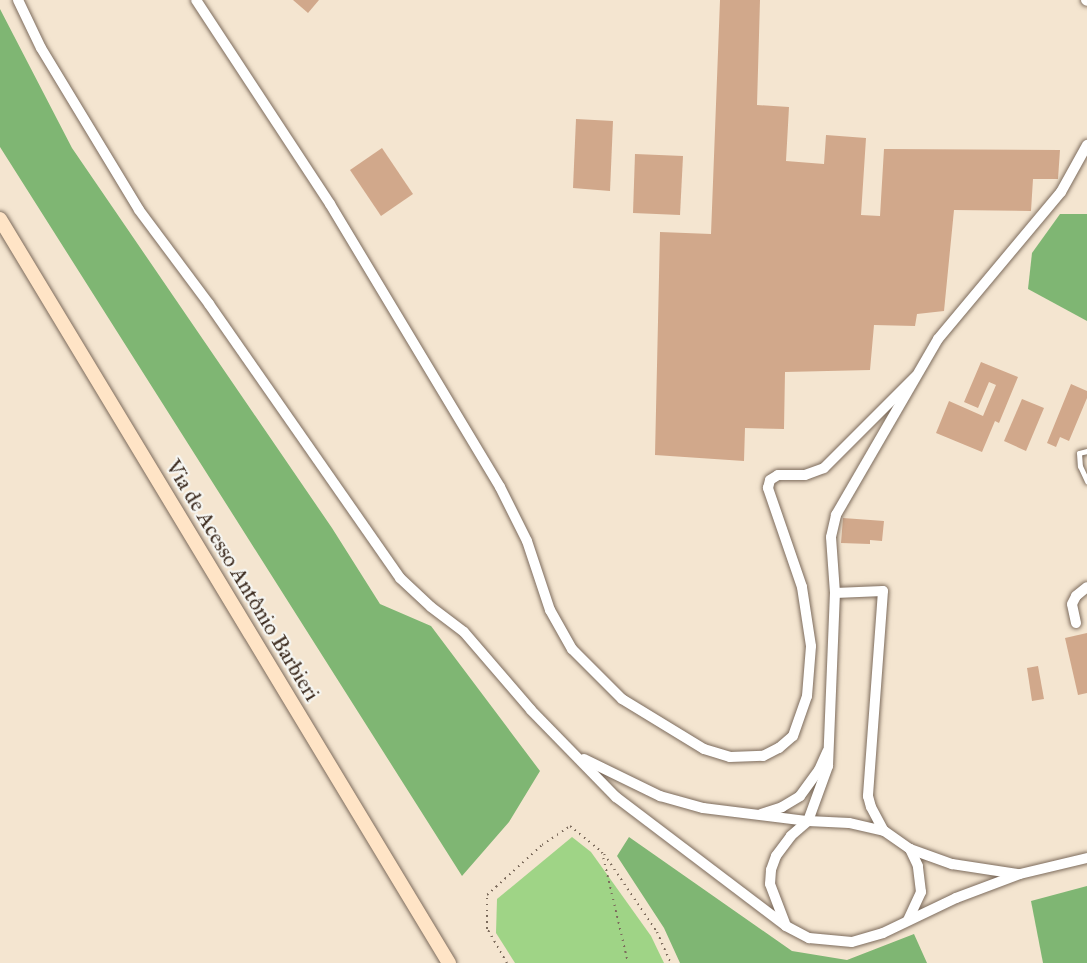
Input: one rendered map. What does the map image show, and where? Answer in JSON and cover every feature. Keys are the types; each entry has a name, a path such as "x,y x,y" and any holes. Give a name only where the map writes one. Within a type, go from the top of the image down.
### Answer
{"main road":[{"name":"Via de Acesso Antônio Barbieri","path":"0,219 449,963"}],"street":[{"path":"18,0 41,48 139,210 209,304 400,578 431,607 464,632 616,797 786,926 809,938 852,942 883,933 956,898 1020,874 1087,858"},
{"path":"196,0 330,204 489,467 518,518 550,610 572,649 622,699 704,749 730,757 763,756 793,736 807,696 810,646 802,587 768,488 770,480 778,475 805,475 824,468 915,377"},
{"path":"786,926 772,896 771,870 783,845 808,821 824,784 828,766 835,593 831,537 836,515 938,339 1061,192 1087,145"},
{"path":"1076,623 1072,604 1076,596 1087,587"},
{"path":"835,593 883,591 868,796 871,807 884,831"},
{"path":"757,815 782,807 800,796 819,770 829,746"},
{"path":"575,755 660,796 703,808 808,821 849,823 884,831 910,849 952,864 1020,874"},
{"path":"908,920 921,892 918,866 910,849"}],"lane":[{"path":"1087,451 1080,453 1080,466 1087,481"}],"path":[{"path":"507,963 487,929 488,896 542,844 570,826 602,852 657,932 671,963"},
{"path":"602,852 628,963"}],"green space":[{"path":"0,9 72,148 332,528 380,604 431,626 540,771 509,822 462,876 0,147"},
{"path":"1060,214 1087,214 1087,321 1028,289 1032,253"},
{"path":"572,837 591,852 651,936 664,963 515,963 496,933 497,899"},
{"path":"629,837 792,951 847,960 914,934 927,963 680,963 664,928 617,856"},
{"path":"1087,886 1087,963 1043,963 1031,901"}],"building":[{"path":"293,0 319,0 308,13"},
{"path":"720,0 760,0 757,105 789,107 786,161 824,164 826,135 866,138 861,215 880,216 884,149 1060,150 1058,179 1033,179 1031,211 954,210 944,311 917,314 915,326 874,325 870,370 785,372 784,429 745,428 744,461 655,455 660,232 711,234"},
{"path":"576,119 613,121 610,191 573,188"},
{"path":"382,148 413,194 381,216 350,170"},
{"path":"635,154 683,156 680,215 633,213"},
{"path":"981,362 1018,377 999,423 995,421 982,452 936,433 949,401 983,416 996,385 989,382 978,408 964,402"},
{"path":"1071,384 1087,391 1087,398 1069,441 1060,437 1056,447 1047,443"},
{"path":"1022,399 1044,408 1026,451 1004,441"},
{"path":"843,518 884,521 882,541 870,540 870,544 841,543"},
{"path":"1087,633 1087,693 1078,695 1065,638"},
{"path":"1038,666 1044,699 1032,701 1027,668"}]}
